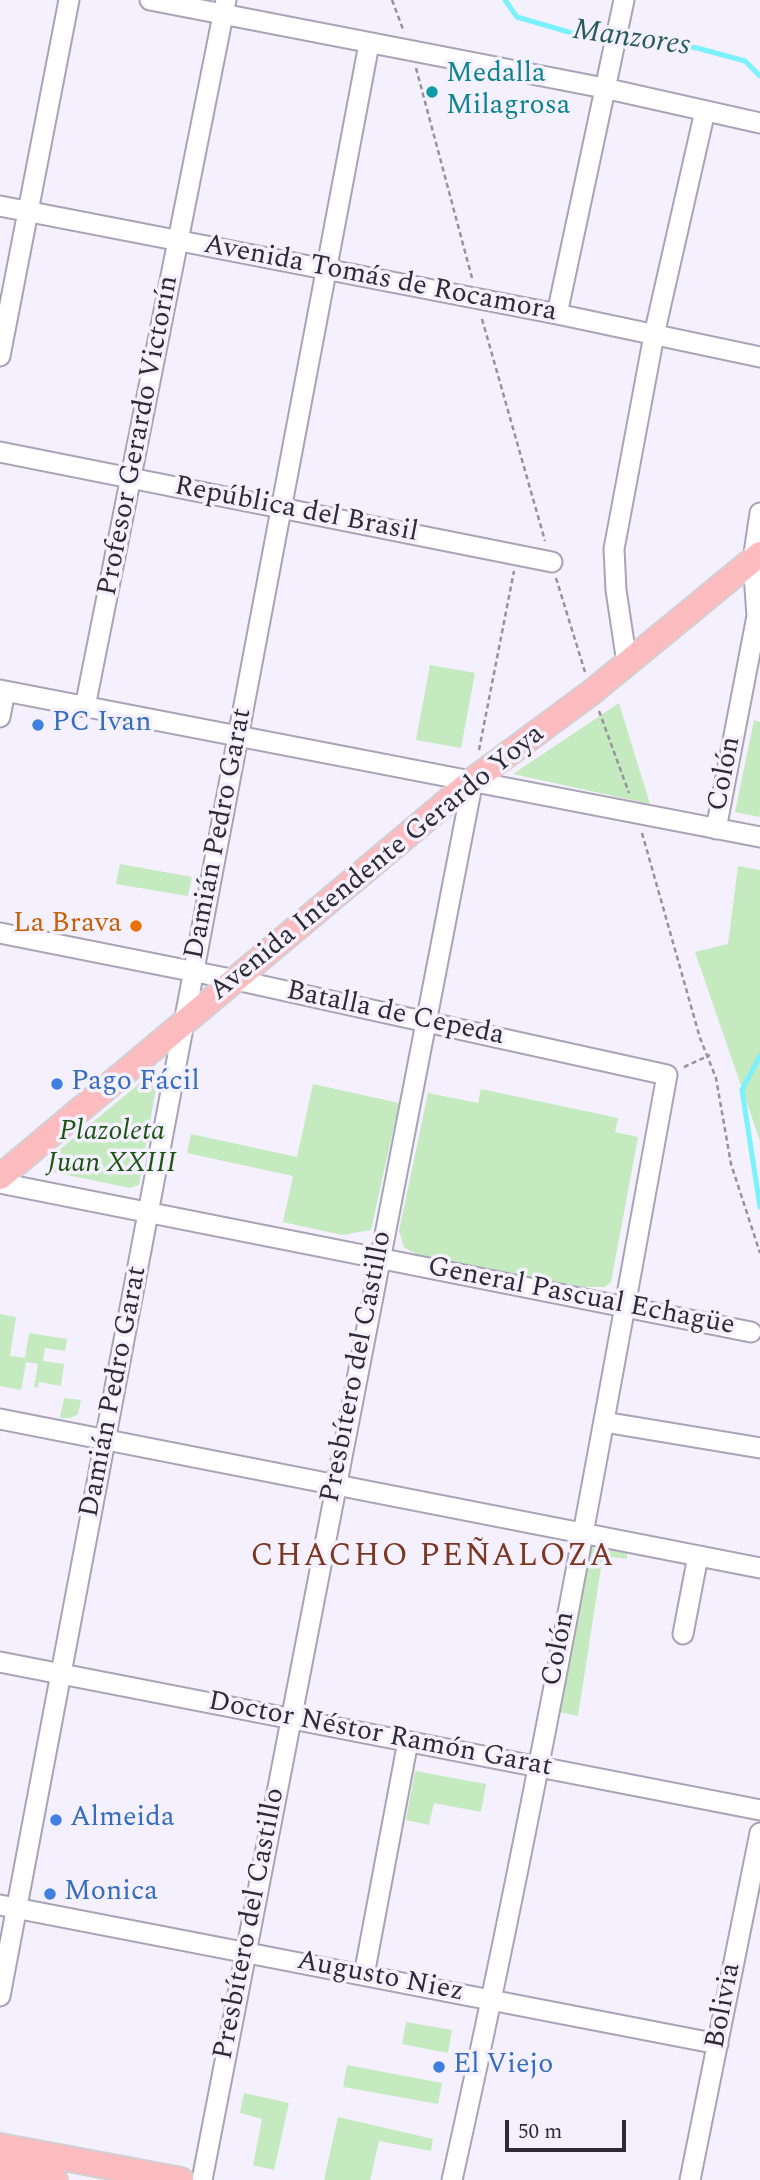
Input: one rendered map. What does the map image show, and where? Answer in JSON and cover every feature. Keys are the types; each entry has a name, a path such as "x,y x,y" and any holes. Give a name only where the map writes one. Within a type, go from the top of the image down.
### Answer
{"main road":[{"name":"Avenida Intendente Gerardo Yoya","path":"0,1177 473,780 592,692 757,557"},
{"path":"0,2146 181,2180"},
{"path":"0,2169 55,2180"}],"street":[{"path":"0,356 69,0"},
{"path":"150,0 225,7 369,44 604,88 760,123"},
{"path":"557,314 624,1"},
{"name":"Profesor Gerardo Victorín","path":"85,707 225,7"},
{"name":"Damián Pedro Garat","path":"0,1996 9,1907 61,1674 369,44"},
{"path":"627,663 616,590 614,549 654,335 705,111"},
{"name":"Avenida Tomás de Rocamora","path":"0,206 557,314 760,357"},
{"name":"República del Brasil","path":"0,452 552,562"},
{"name":"Colón","path":"716,829 757,616 760,513"},
{"path":"0,717 3,691 760,837"},
{"name":"Presbítero del Castillo","path":"202,2180 473,780"},
{"name":"Batalla de Cepeda","path":"0,933 194,971 667,1075"},
{"name":"Colón","path":"452,2180 492,2000 584,1533 667,1075"},
{"name":"General Pascual Echagüe","path":"0,1183 751,1332"},
{"path":"0,1419 760,1568"},
{"path":"604,1422 760,1448"},
{"path":"683,1634 698,1556"},
{"name":"Doctor Néstor Ramón Garat","path":"0,1662 760,1810"},
{"path":"363,1975 408,1741"},
{"name":"Bolivia","path":"690,2180 760,1833"},
{"name":"Augusto Niez","path":"9,1907 718,2044"}],"path":[{"path":"392,0 412,53 515,443 592,692 636,813 700,1038 710,1055 732,1164 760,1253"},
{"path":"473,780 517,555"},
{"path":"667,1075 710,1055"}],"green space":[{"path":"430,665 475,673 461,748 416,740"},
{"path":"619,703 650,804 513,774"},
{"path":"754,720 760,722 760,817 735,812"},
{"path":"120,864 192,877 188,896 116,884"},
{"path":"738,866 760,870 760,1141 695,952 728,944"},
{"name":"Plazoleta Juan XXIII","path":"151,1074 158,1077 139,1185 130,1188 53,1172 47,1160"},
{"path":"313,1084 399,1103 371,1230 342,1235 283,1222 293,1176 187,1153 191,1134 297,1157"},
{"path":"481,1089 618,1118 615,1132 638,1137 611,1282 605,1287 583,1287 419,1256 404,1247 399,1231 428,1093 478,1103"},
{"path":"0,1314 16,1317 10,1356 25,1358 29,1333 67,1339 65,1351 45,1348 43,1361 64,1364 61,1386 39,1382 38,1388 34,1387 38,1364 26,1362 21,1390 0,1386"},
{"path":"64,1398 81,1400 78,1414 71,1418 60,1418"},
{"path":"592,1547 627,1553 627,1559 612,1557 602,1561 578,1716 555,1711 587,1554"},
{"path":"415,1771 486,1784 481,1812 434,1803 429,1825 406,1820"},
{"path":"406,2022 452,2030 448,2053 402,2044"},
{"path":"347,2065 442,2083 438,2104 343,2087"},
{"path":"244,2093 289,2103 274,2170 253,2165 262,2119 240,2113"},
{"path":"338,2117 433,2139 431,2151 379,2141 370,2180 324,2180"}],"waterway":[{"name":"Manzores","path":"505,0 517,17 572,33 697,48 745,61 760,76"},
{"name":"Manzores","path":"760,1056 742,1090 760,1207"}],"place":[{"name":"Medalla Milagrosa","path":"432,92"},
{"name":"PC Ivan","path":"38,725"},
{"name":"La Brava","path":"136,926"},
{"name":"Pago Fácil","path":"57,1084"},
{"name":"Almeida","path":"56,1820"},
{"name":"Monica","path":"50,1894"},
{"name":"El Viejo","path":"439,2067"}],"district":[{"name":"CHACHO PEÑALOZA","path":"433,1559"}]}
